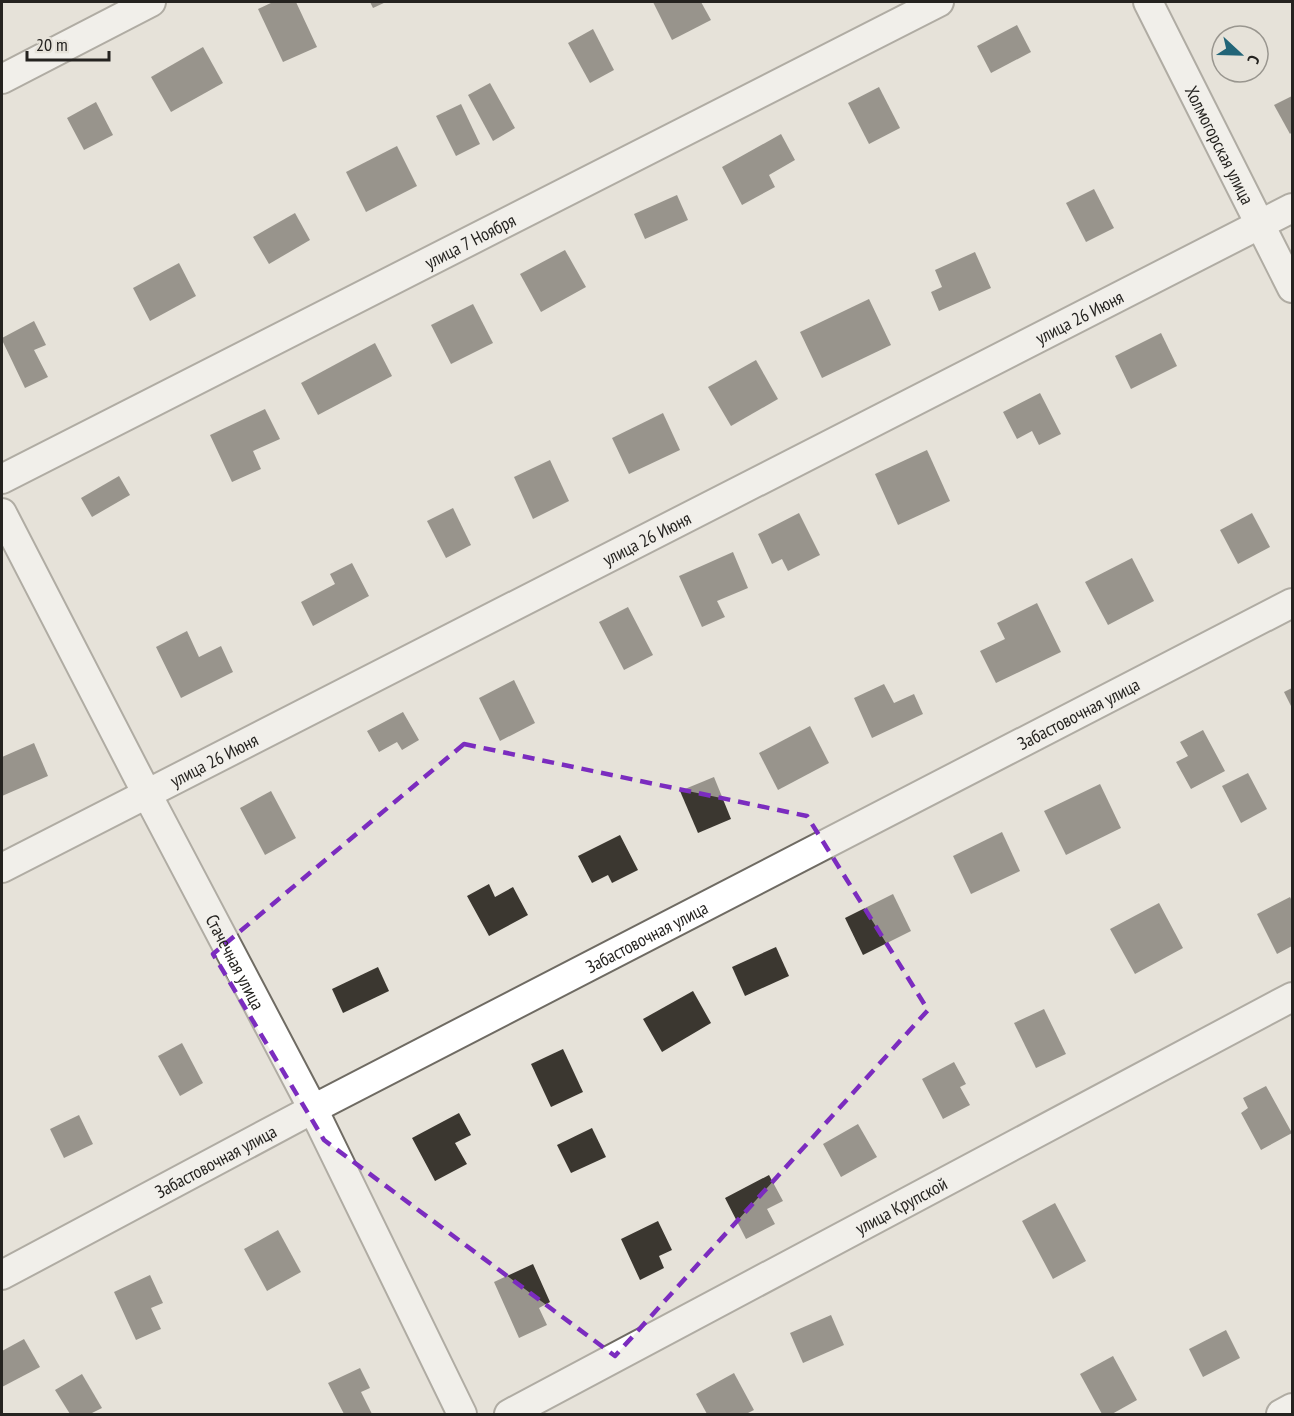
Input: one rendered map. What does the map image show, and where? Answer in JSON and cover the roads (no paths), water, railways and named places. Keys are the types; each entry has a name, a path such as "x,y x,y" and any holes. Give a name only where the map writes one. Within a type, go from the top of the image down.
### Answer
{"street":[{"path":"2,79 151,2"},
{"name":"улица 7 Ноября","path":"2,479 939,2"},
{"name":"Холмогорская улица","path":"1148,2 1293,288"},
{"name":"улица 26 Июня","path":"2,868 1293,208"},
{"name":"Стачечная улица","path":"2,513 313,1109 462,1414"},
{"name":"Забастовочная улица","path":"2,1275 313,1109 1293,603"},
{"name":"улица Крупской","path":"509,1414 1293,997"},
{"path":"1281,1414 1293,1408"}]}
